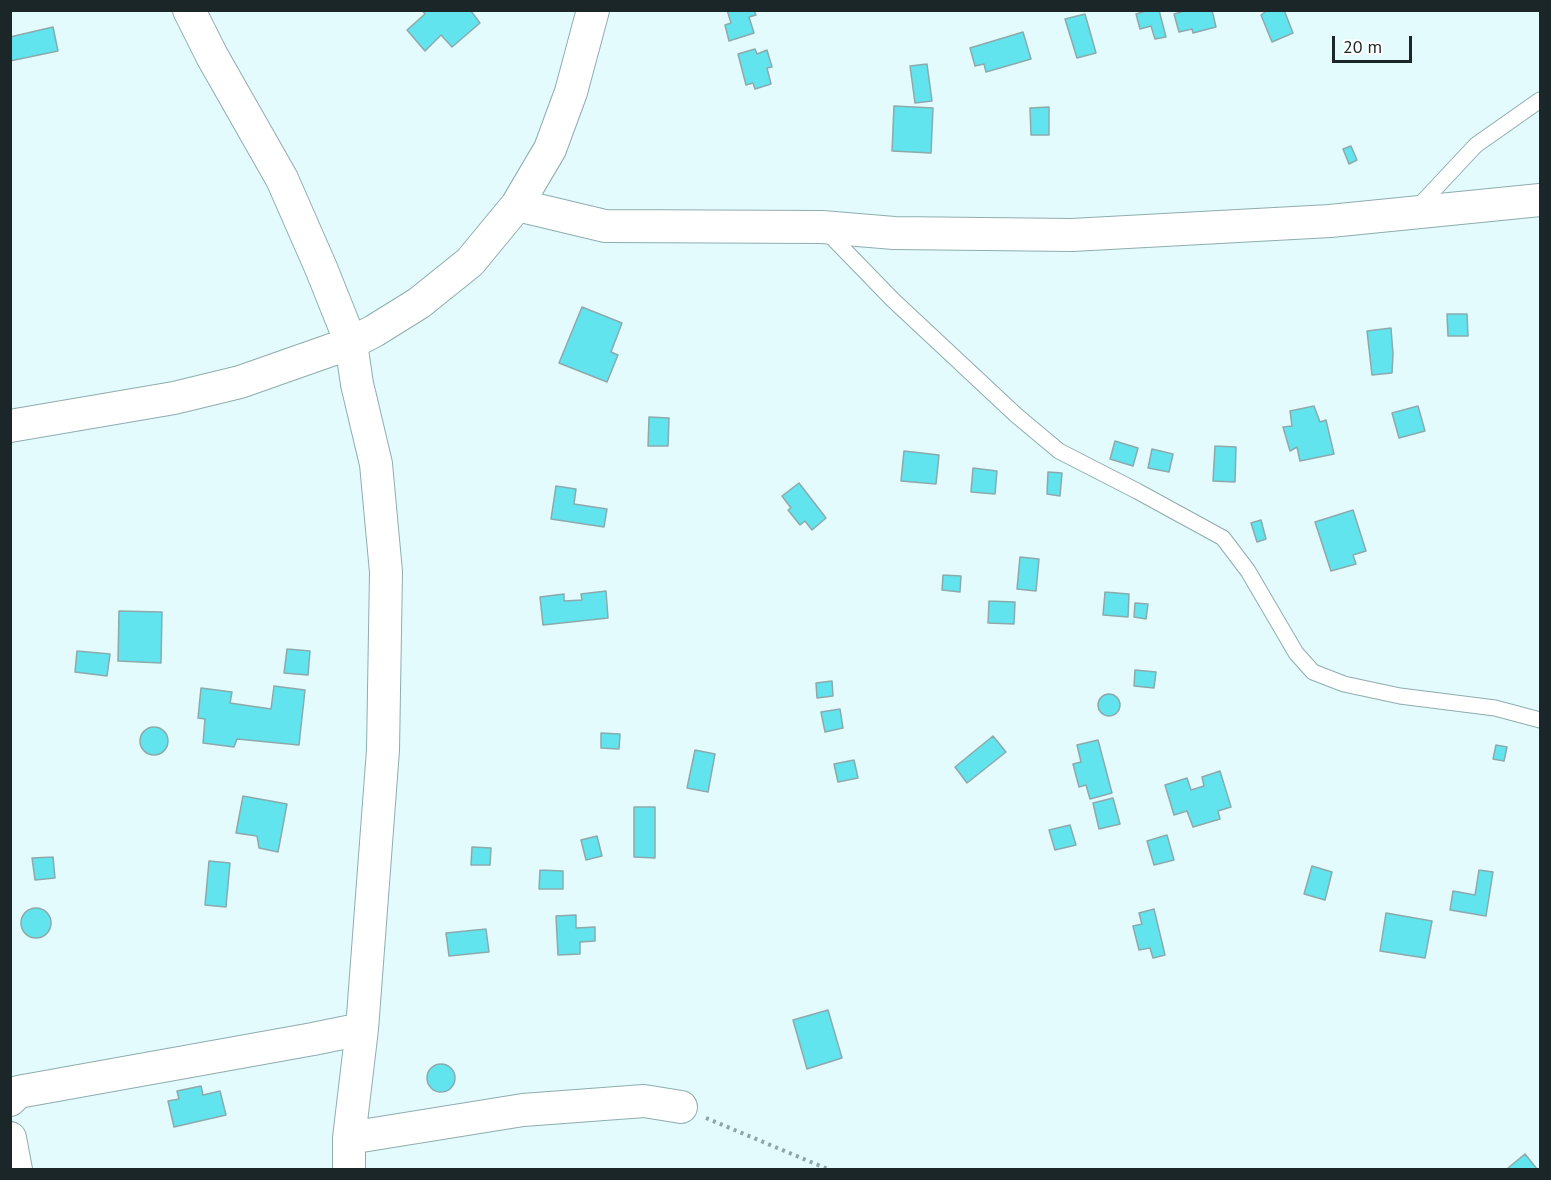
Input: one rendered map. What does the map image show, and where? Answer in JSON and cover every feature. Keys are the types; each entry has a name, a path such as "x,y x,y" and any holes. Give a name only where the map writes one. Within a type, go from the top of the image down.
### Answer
{"street":[{"path":"189,10 282,179 321,268 351,343 357,384 376,464 386,572 383,750 362,1029 349,1138 349,1170"},
{"path":"10,426 174,398 240,382 351,343 418,303 470,262 517,205 550,149 571,92 593,10"},
{"path":"517,205 605,226 822,227 894,233 1072,235 1330,221 1540,200"},
{"path":"10,1100 18,1092 362,1029"},
{"path":"349,1138 522,1110 644,1101 681,1107"},
{"path":"10,1137 16,1170"}],"lane":[{"path":"1413,213 1476,146 1540,100"},
{"path":"822,227 893,300 1059,452 1223,538 1248,571 1296,653 1313,672 1344,684 1400,696 1495,708 1540,720"}],"path":[{"path":"681,1107 830,1170"}],"building":[{"path":"422,10 471,11 480,23 452,47 441,35 425,51 407,30 425,14"},
{"path":"727,10 754,10 756,15 749,17 754,33 729,41 725,25 731,23"},
{"path":"1159,10 1166,37 1155,39 1151,26 1140,29 1136,14"},
{"path":"1188,10 1212,10 1216,27 1193,33 1192,29 1179,32 1174,14"},
{"path":"1264,10 1284,10 1293,33 1272,42 1261,15 1265,12"},
{"path":"1085,14 1096,53 1077,58 1065,19"},
{"path":"53,27 58,51 10,61 10,37"},
{"path":"1023,32 1031,59 986,72 984,64 975,66 970,48"},
{"path":"755,49 757,54 767,50 772,67 767,68 771,84 755,89 753,83 746,85 738,54"},
{"path":"927,64 932,101 915,103 910,66"},
{"path":"894,106 933,108 931,153 892,151"},
{"path":"1049,107 1049,135 1031,135 1030,108"},
{"path":"1351,146 1357,160 1349,164 1343,149"},
{"path":"582,307 622,323 611,352 618,355 607,382 559,363"},
{"path":"1447,314 1467,314 1468,336 1448,336"},
{"path":"1391,328 1392,373 1372,375 1367,331"},
{"path":"1314,406 1320,422 1326,420 1334,454 1300,461 1297,447 1290,451 1283,427 1292,426 1290,411"},
{"path":"1418,406 1425,431 1399,438 1392,413"},
{"path":"649,417 669,418 668,446 648,446"},
{"path":"1115,441 1138,448 1133,466 1110,459"},
{"path":"1215,446 1236,447 1235,482 1213,481"},
{"path":"1152,449 1173,454 1169,472 1148,468"},
{"path":"904,451 939,455 936,484 901,481"},
{"path":"973,468 997,471 995,494 971,492"},
{"path":"1048,472 1062,473 1060,496 1047,494"},
{"path":"799,483 826,518 812,530 805,521 800,525 788,510 791,508 782,496"},
{"path":"556,486 576,489 574,504 607,509 604,527 551,519"},
{"path":"1353,510 1366,551 1353,555 1356,564 1331,571 1315,522"},
{"path":"1261,520 1266,539 1257,542 1251,523"},
{"path":"1020,557 1039,559 1036,591 1017,589"},
{"path":"943,575 961,576 960,592 942,590"},
{"path":"606,591 608,618 543,625 540,597 564,594 564,601 582,600 581,594"},
{"path":"1105,592 1129,594 1128,617 1103,615"},
{"path":"989,601 1015,602 1014,624 988,623"},
{"path":"1135,603 1148,604 1146,619 1134,617"},
{"path":"119,611 162,612 161,663 118,661"},
{"path":"287,649 310,651 308,675 284,673"},
{"path":"77,651 110,654 107,676 75,672"},
{"path":"1135,670 1156,672 1154,688 1134,686"},
{"path":"832,681 833,696 817,698 816,683"},
{"path":"274,686 305,690 299,745 237,739 234,747 203,743 205,719 198,718 201,688 232,692 230,703 271,709"},
{"path":"1105,694 1113,694 1120,701 1120,709 1113,716 1105,716 1098,709 1098,701"},
{"path":"840,709 843,728 825,732 821,712"},
{"path":"154,727 164,731 168,741 164,751 154,755 144,751 140,741 144,731"},
{"path":"601,733 620,734 619,749 601,748"},
{"path":"993,736 1006,752 967,783 955,767"},
{"path":"1098,740 1112,793 1090,799 1086,785 1079,787 1073,764 1081,762 1077,745"},
{"path":"1496,745 1507,747 1504,761 1493,759"},
{"path":"695,750 715,754 708,792 687,788"},
{"path":"854,760 858,778 838,782 834,764"},
{"path":"1220,771 1231,807 1218,811 1220,819 1193,827 1187,811 1174,815 1165,785 1187,778 1191,790 1204,786 1202,777"},
{"path":"243,796 287,804 278,852 259,848 257,836 236,833"},
{"path":"1113,798 1120,824 1099,829 1093,803"},
{"path":"634,807 655,807 655,858 634,857"},
{"path":"1070,825 1076,845 1055,850 1049,830"},
{"path":"1167,835 1174,860 1154,865 1147,841"},
{"path":"597,836 602,856 586,860 581,840"},
{"path":"472,847 491,848 490,865 471,865"},
{"path":"53,857 55,878 35,880 32,858"},
{"path":"209,861 230,863 226,907 205,905"},
{"path":"1312,866 1332,872 1325,900 1304,894"},
{"path":"540,870 563,871 563,889 539,889"},
{"path":"1479,870 1493,872 1486,916 1450,910 1453,891 1475,895"},
{"path":"36,908 47,912 51,923 47,934 36,938 25,934 21,923 25,912"},
{"path":"1154,909 1165,955 1153,958 1150,948 1139,950 1133,926 1142,924 1139,913"},
{"path":"1386,913 1432,921 1425,958 1380,951"},
{"path":"576,915 576,928 595,927 595,941 580,942 580,954 558,955 556,916"},
{"path":"486,929 489,952 449,956 446,933"},
{"path":"828,1010 842,1058 807,1069 793,1020"},
{"path":"441,1064 451,1068 455,1078 451,1088 441,1092 431,1088 427,1078 431,1068"},
{"path":"201,1086 203,1095 220,1091 226,1115 174,1127 168,1101 179,1099 177,1091"},
{"path":"1525,1154 1537,1169 1509,1170 1508,1168"}]}
